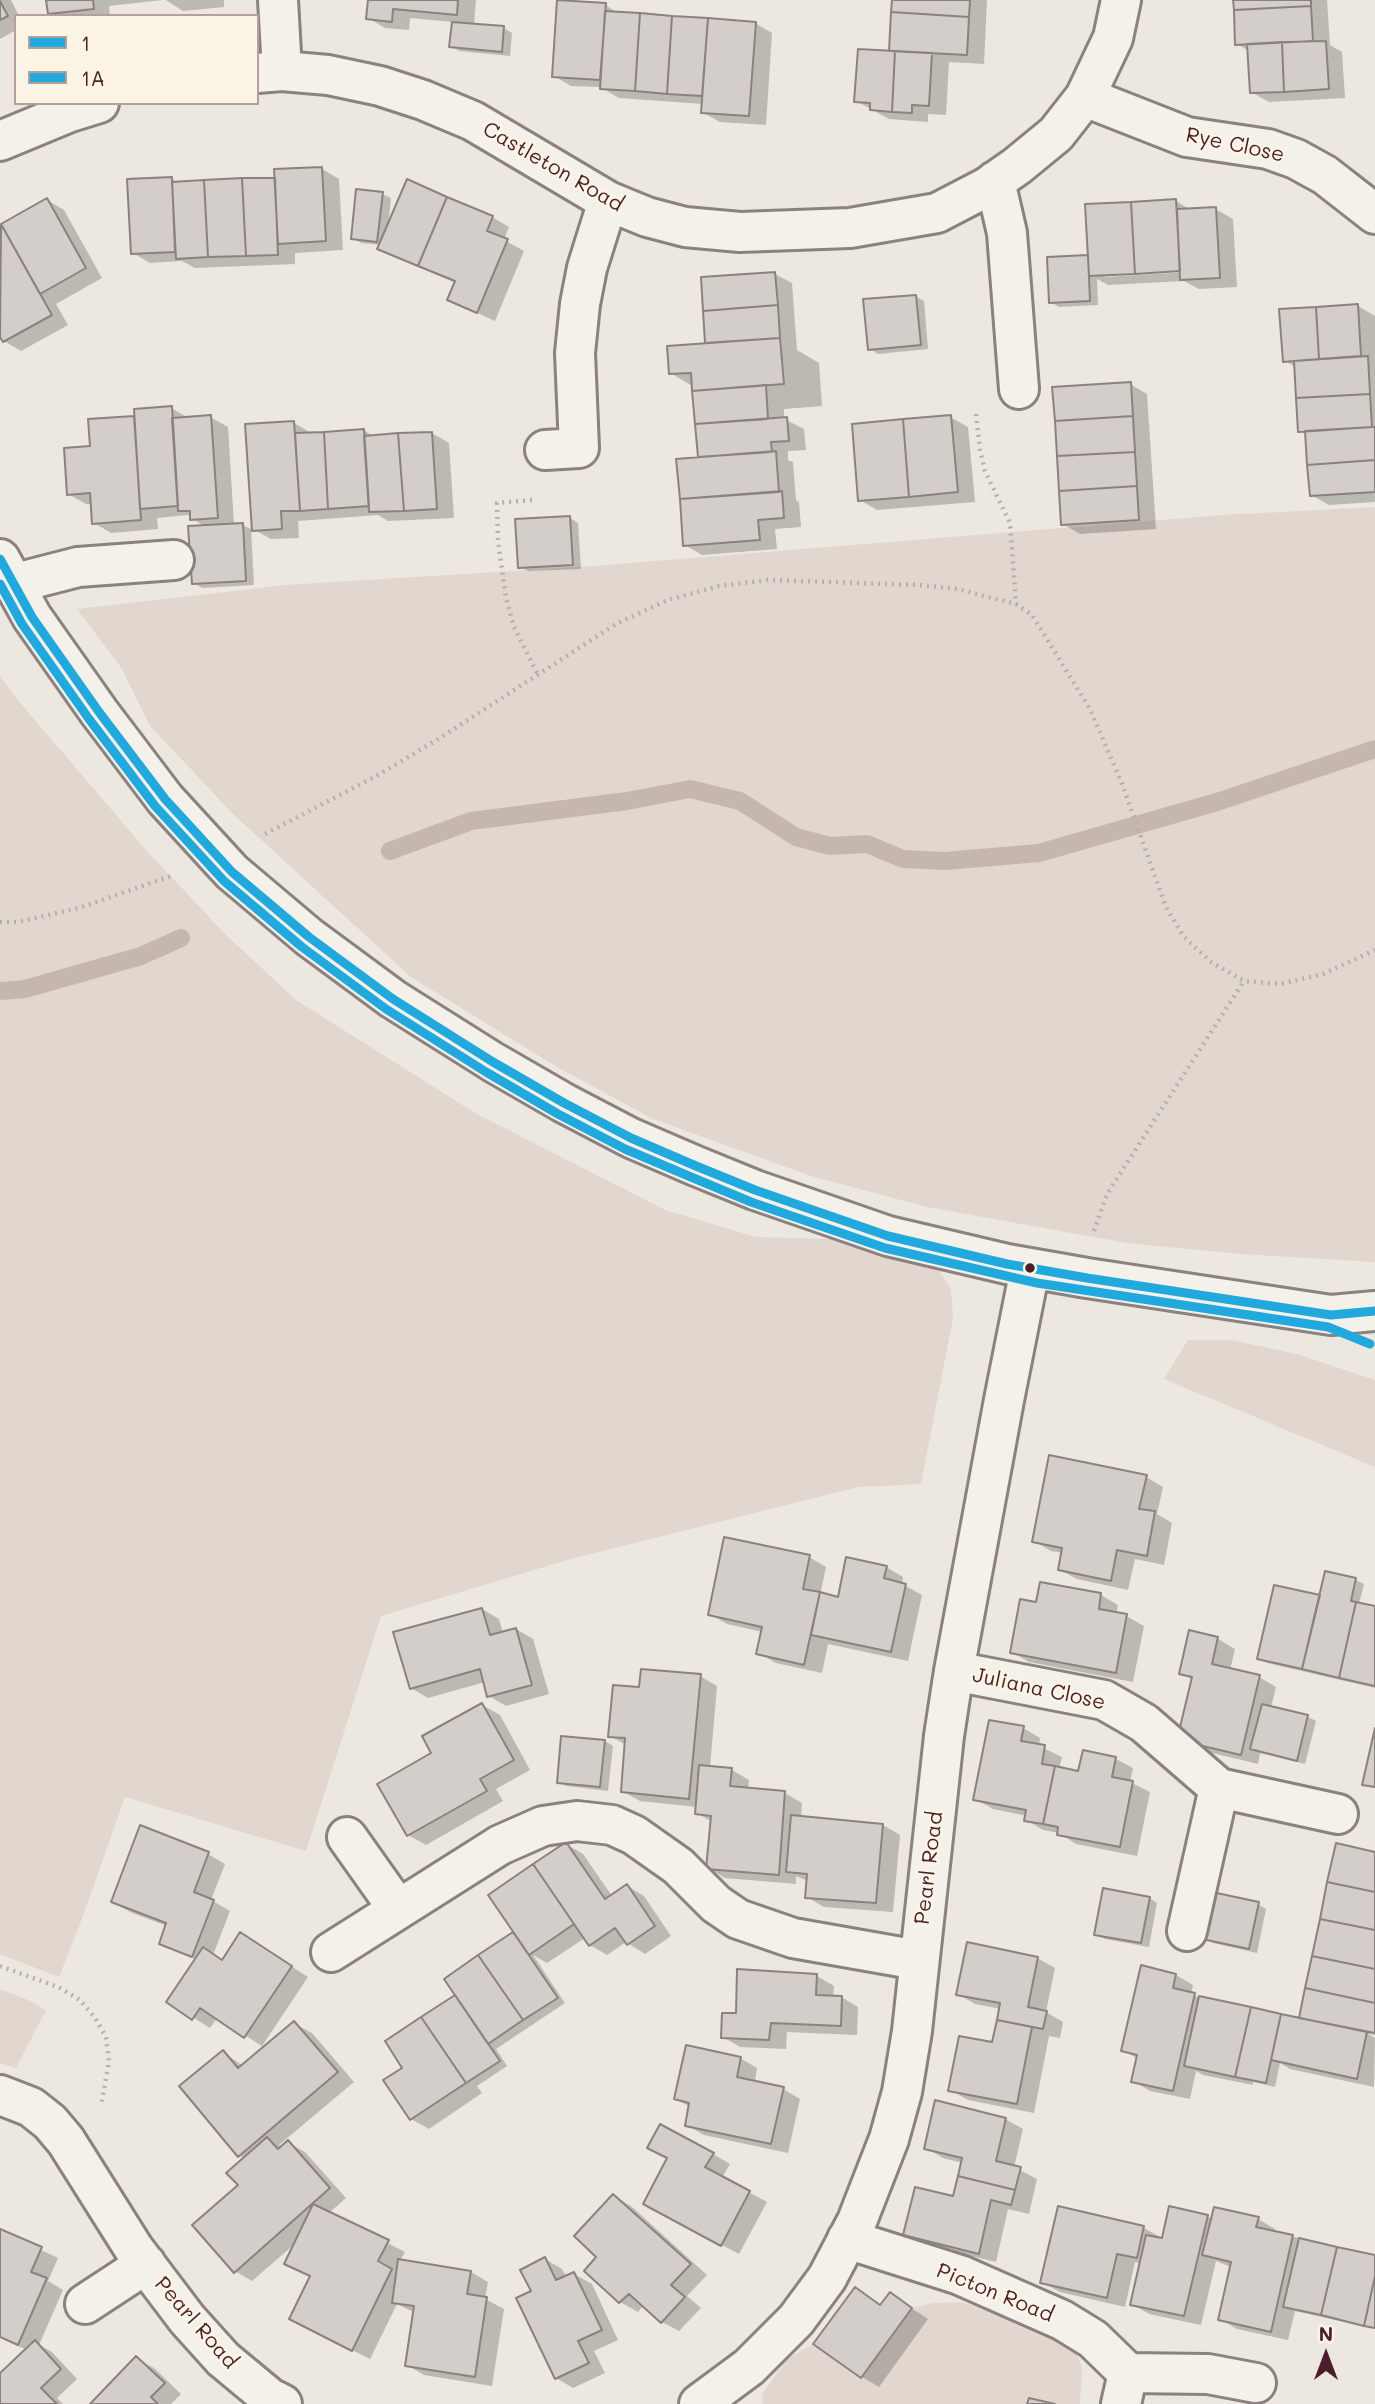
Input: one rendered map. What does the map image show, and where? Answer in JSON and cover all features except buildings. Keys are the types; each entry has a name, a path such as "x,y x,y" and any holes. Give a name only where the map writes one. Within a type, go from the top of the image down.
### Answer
{"street":[{"path":"270,72 278,0"},
{"name":"Castleton Road","path":"270,72 328,75 380,86 423,100 473,121 608,201 647,218 685,227 740,232 850,228 937,213 995,181 1056,134 1085,97 1113,38 1121,0"},
{"name":"Rye Close","path":"1085,97 1187,137 1268,149 1296,159 1325,175 1375,214"},
{"path":"0,141 93,105"},
{"path":"995,181 1007,233 1019,389"},
{"path":"545,450 579,448 575,353 580,304 587,268 608,201"},
{"path":"174,560 6,571 32,617 99,712 165,799 217,857 309,937 394,999 492,1062 620,1132 719,1176 888,1236 1030,1269 1087,1278 1331,1314 1375,1311"},
{"name":"Pearl Road","path":"699,2404 749,2367 796,2320 827,2278 877,2174 902,2092 912,2031 944,1736 954,1671 1030,1269"},
{"path":"1331,1314 1375,1333"},
{"name":"Juliana Close","path":"954,1671 1104,1700 1144,1723 1219,1788 1338,1814"},
{"path":"1187,1931 1219,1788"},
{"path":"331,1952 500,1845 525,1833 561,1823 593,1822 612,1825 660,1852 716,1904 738,1919 793,1938 918,1960"},
{"path":"347,1837 398,1909"},
{"name":"Pearl Road","path":"15,2101 50,2122 86,2171 146,2264 187,2319 223,2359 239,2393 270,2398 282,2404"},
{"name":"Picton Road","path":"847,2239 960,2276 1062,2320 1093,2339 1124,2389 1182,2372 1256,2383"},
{"name":"Pearl Road","path":"85,2304 146,2264"}],"path":[{"path":"538,675 514,627 506,598 498,541 497,503 547,499 545,450"},
{"path":"0,922 18,922 79,908 137,889 217,857 380,774 617,624 668,600 719,586 769,580 919,585 957,589 1016,604 1031,615 1090,709 1122,784 1166,907 1183,936 1211,961 1244,981 1280,984 1323,974 1375,950"},
{"path":"1087,1278 1096,1222 1107,1194 1244,981"},
{"path":"0,1966 58,1987 80,2000 106,2037 110,2062 86,2171"}],"shaded area":[{"path":"1375,507 1375,1262 1241,1254 1127,1243 927,1207 811,1176 653,1119 557,1067 411,977 233,814 150,726 122,669 77,609 286,585 594,566 1222,515"},
{"path":"0,676 145,849 226,935 296,1000 475,1113 665,1210 756,1237 869,1240 936,1265 951,1290 953,1318 921,1484 858,1487 567,1560 381,1616 306,1851 125,1797 59,1977 0,1954"},
{"path":"1188,1340 1231,1340 1297,1354 1375,1380 1375,1467 1164,1379"},
{"path":"0,1989 46,2010 16,2068 0,2063"},
{"path":"960,2302 1032,2321 1071,2341 1082,2367 1080,2404 1055,2404 1029,2398 1027,2404 763,2404 762,2394 787,2359 813,2344 861,2378 912,2308 933,2303"}],"waterway":[{"path":"390,851 471,821 627,801 690,789 740,801 796,837 830,846 867,844 903,859 945,861 1039,853 1217,802 1375,749"},
{"path":"0,991 25,989 141,956 181,938"}],"transit line":[{"name":"1","path":"0,559 32,617 99,712 165,799 232,872 309,937 393,999 564,1103 631,1138 696,1166 755,1190 888,1236 1007,1264 1087,1278 1331,1315 1375,1311"},
{"name":"1A","path":"0,584 22,624 89,719 155,806 224,881 302,947 386,1009 558,1114 625,1149 751,1202 885,1248 1037,1283 1328,1327 1370,1344"}]}
